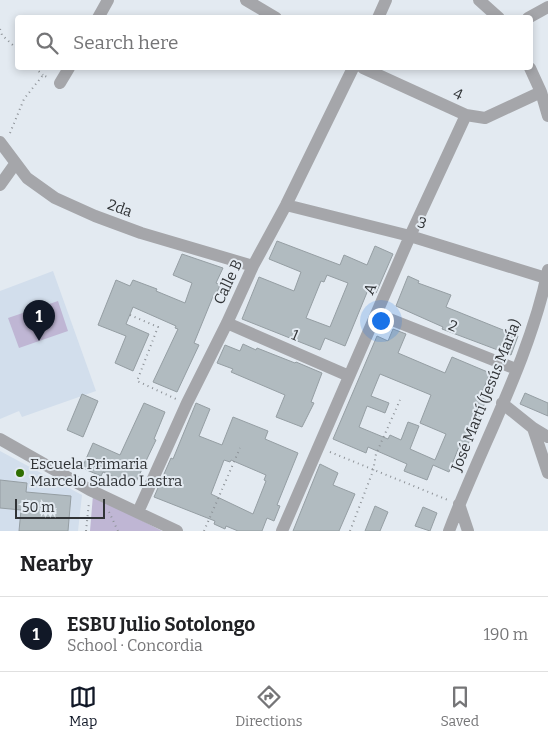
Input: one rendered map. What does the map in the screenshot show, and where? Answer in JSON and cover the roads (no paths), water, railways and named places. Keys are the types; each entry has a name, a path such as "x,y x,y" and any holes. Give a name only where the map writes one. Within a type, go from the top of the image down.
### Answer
{"street":[{"path":"100,15 108,0"},
{"path":"246,0 271,15"},
{"path":"379,15 386,0"},
{"path":"479,0 496,15"},
{"path":"533,15 548,7"},
{"path":"60,83 68,70"},
{"name":"Calle B","path":"138,512 187,403 253,266 286,205 352,70"},
{"name":"4","path":"367,70 466,115 485,118 541,92"},
{"path":"531,70 541,92 548,116"},
{"name":"A","path":"282,531 410,236 466,115"},
{"name":"2da","path":"1,142 15,164 27,178 55,198 95,216 141,232 253,266"},
{"path":"0,185 15,164"},
{"name":"3","path":"286,205 410,236 547,274"},
{"name":"José Martí (Jesús María)","path":"449,531 537,315 547,274"},
{"name":"2","path":"377,314 516,369"},
{"name":"1","path":"227,323 350,376"},
{"path":"502,403 533,428 548,437"},
{"path":"533,428 548,473"},
{"path":"0,440 90,490 177,531"},
{"path":"459,504 468,531"}],"place":[{"name":"ESBU Julio Sotolongo","path":"39,341"},
{"name":"Escuela Primaria Marcelo Salado Lastra","path":"20,473"}]}
